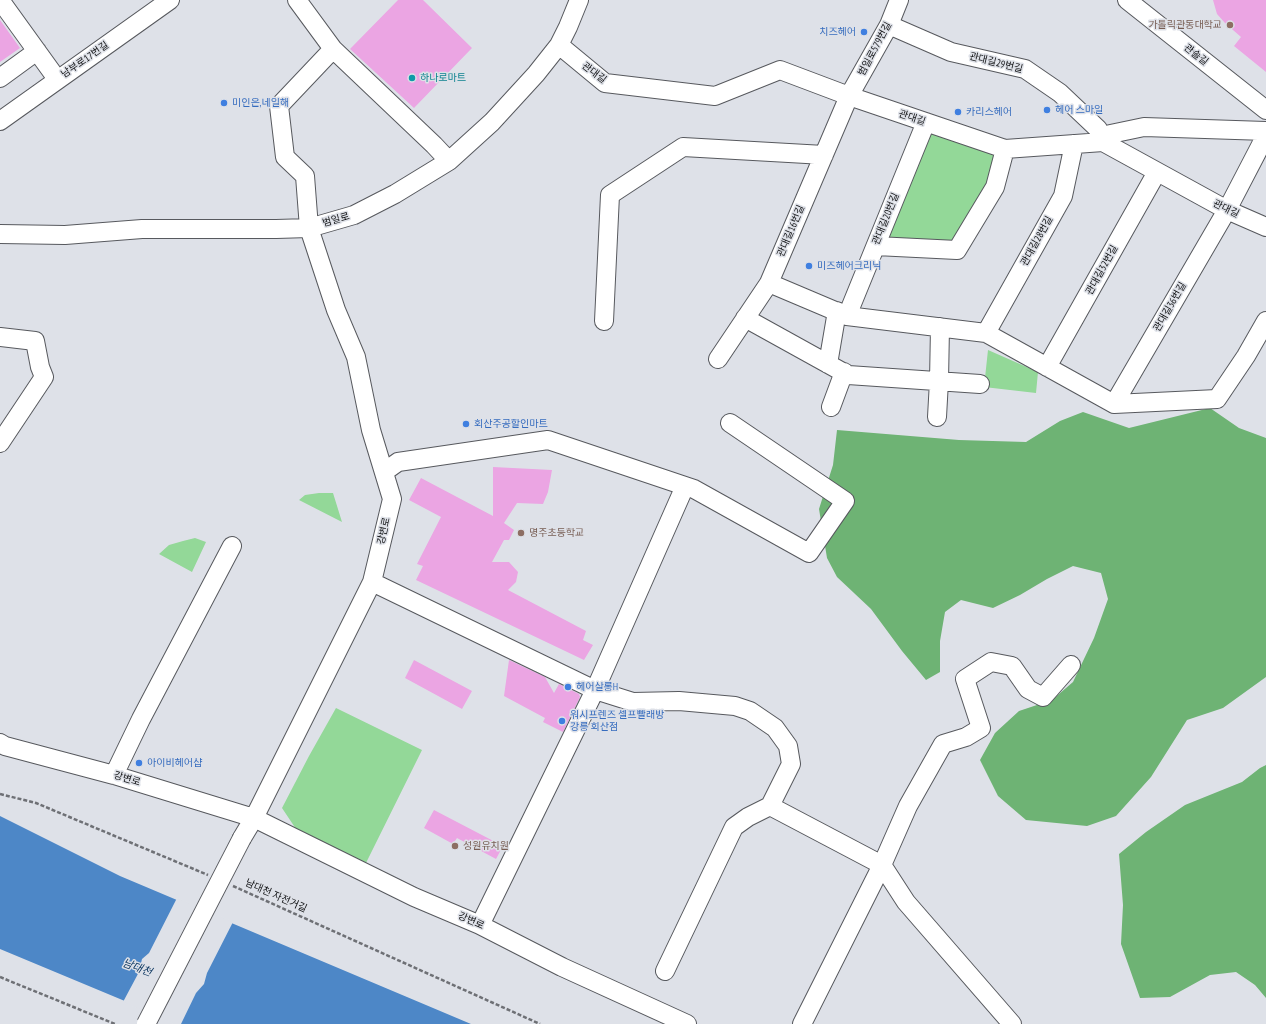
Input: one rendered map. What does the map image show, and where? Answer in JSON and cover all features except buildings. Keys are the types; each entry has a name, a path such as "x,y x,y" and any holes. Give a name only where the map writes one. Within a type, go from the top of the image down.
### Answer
{"street":[{"path":"0,0 57,79"},
{"path":"297,0 333,49 449,161"},
{"name":"범일로","path":"0,234 65,235 142,229 309,228 354,215 394,194 449,161 492,122 536,74 560,45 579,0"},
{"name":"범일로579번길","path":"849,96 889,25 899,0"},
{"name":"관솔길","path":"1127,0 1266,110"},
{"name":"남부로17번길","path":"0,121 168,1"},
{"name":"관대길29번길","path":"889,25 951,52 1025,69 1060,93 1098,128 1102,139"},
{"name":"관대길","path":"560,45 605,84 715,96 780,70 849,96 1005,149 1074,144 1102,139 1157,172 1227,210 1266,227"},
{"name":"강변로","path":"146,1024 242,838 254,818 372,582 392,499 371,430 356,357 336,310 309,228 305,176 285,157 279,106 333,49"},
{"path":"0,78 37,51"},
{"name":"관대길16번길","path":"718,359 769,282 849,96"},
{"name":"관대길20번길","path":"828,364 842,314 876,246 926,122"},
{"path":"1102,139 1144,127 1266,131"},
{"path":"1227,210 1266,135"},
{"name":"관대길28번길","path":"986,333 1063,196 1074,144"},
{"path":"604,321 610,195 683,147 824,155"},
{"path":"876,246 957,250 995,187 1005,149"},
{"name":"관대길32번길","path":"1048,367 1157,172"},
{"name":"관대길36번길","path":"1114,404 1227,210"},
{"path":"769,282 842,314 986,333 1114,404 1217,399 1246,356 1266,321"},
{"path":"745,318 848,375 980,384"},
{"path":"937,417 940,327"},
{"path":"0,337 35,341 40,367 44,378 0,443"},
{"path":"831,407 844,372"},
{"path":"384,472 398,462 548,440 685,486 809,553 845,501 730,423"},
{"path":"480,925 595,690 685,486"},
{"path":"114,775 141,719 232,546"},
{"path":"372,582 595,690 633,702 679,701 735,706 750,711 775,728 788,746 790,764 770,806 748,817 734,827 665,971"},
{"path":"802,1024 882,865 908,806 943,744 966,737 981,728 966,679 991,662 1012,666 1028,689 1043,696 1071,665"},
{"name":"강변로","path":"0,743 5,746 114,775 254,818 414,897 480,925 562,967 687,1024"},
{"path":"770,806 882,865 906,902 1012,1024"}],"path":[{"path":"0,794 36,803 212,877"},
{"name":"남대천 자전거길","path":"227,883 540,1024"},
{"path":"0,977 115,1024"}],"green space":[{"path":"926,122 1005,149 957,250 876,246"},
{"path":"988,350 1038,372 1036,393 984,387"},
{"path":"1210,408 1239,428 1266,438 1266,677 1223,708 1187,720 1151,777 1116,816 1087,826 1026,820 998,796 980,760 995,733 1019,711 1052,700 1073,682 1094,638 1108,599 1101,573 1073,566 993,608 961,600 945,612 940,641 940,672 926,680 902,651 871,609 837,577 827,558 819,509 833,465 837,430 959,440 1026,442 1060,421 1083,412 1129,428"},
{"path":"333,493 342,522 299,500 305,495"},
{"path":"195,538 206,542 192,572 159,554 169,545"},
{"path":"336,708 422,750 365,865 298,832 282,808"},
{"path":"1266,765 1266,998 1255,985 1236,972 1210,975 1170,997 1140,998 1121,944 1123,905 1119,854 1146,832 1185,805 1242,782"}],"water":[{"name":"남대천","path":"0,816 120,876 471,1024 180,1024 0,949"}],"pier":[{"path":"177,898 233,922 207,973 204,984 196,993 181,1024 175,1024 123,1002 139,972 142,959 149,953"}],"place":[{"name":"가톨릭관동대학교","path":"1230,25"},
{"name":"치즈헤어","path":"864,32"},
{"name":"하나로마트","path":"412,78"},
{"name":"미인은,네일해","path":"224,103"},
{"name":"헤어 스마일","path":"1047,110"},
{"name":"카리스헤어","path":"958,112"},
{"name":"미즈헤어크리닉","path":"809,266"},
{"name":"회산주공할인마트","path":"466,424"},
{"name":"명주초등학교","path":"521,533"},
{"name":"헤어살롱H","path":"568,687"},
{"name":"워시프렌즈 셀프빨래방 강릉 회산점","path":"562,721"},
{"name":"아이비헤어샵","path":"139,763"},
{"name":"성원유치원","path":"455,846"}]}
